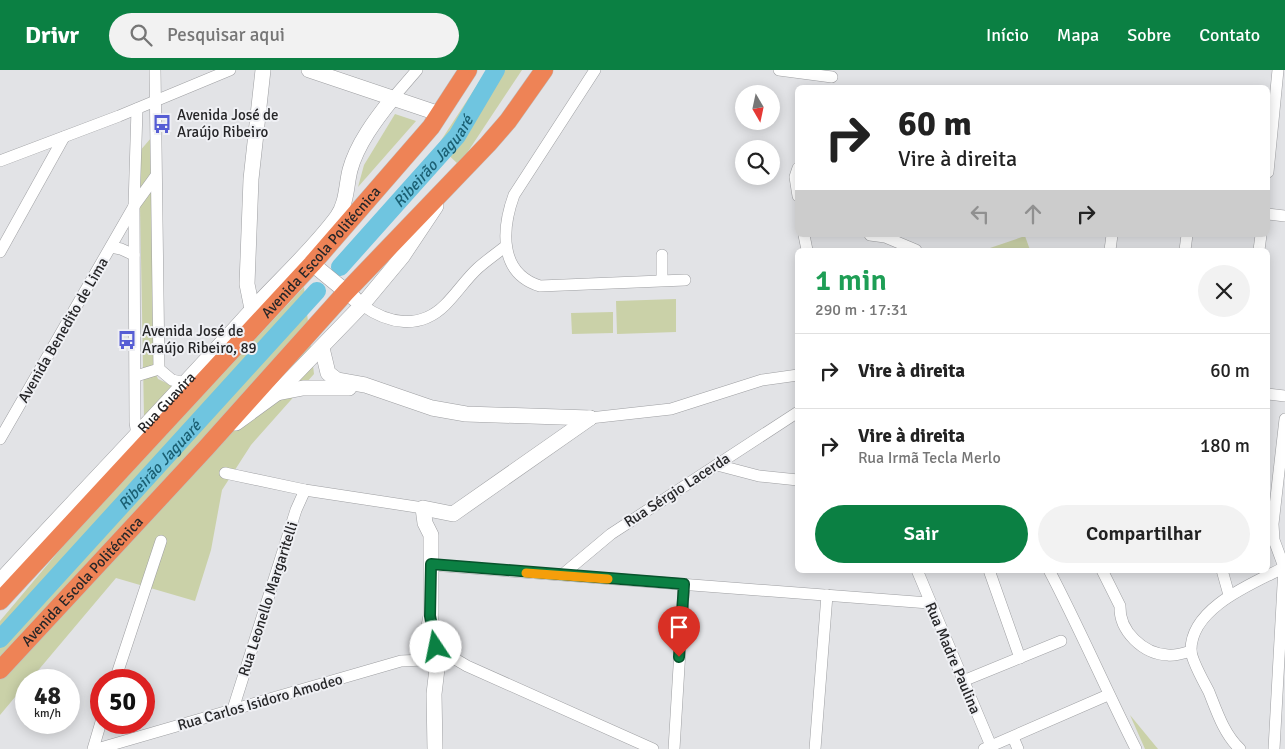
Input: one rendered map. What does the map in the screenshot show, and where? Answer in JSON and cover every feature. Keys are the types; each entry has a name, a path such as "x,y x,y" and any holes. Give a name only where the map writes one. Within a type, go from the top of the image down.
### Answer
{"highway":[{"name":"Avenida Escola Politécnica","path":"0,602 219,356 313,265 440,114 468,70"},
{"name":"Avenida Escola Politécnica","path":"0,670 206,448 343,290 451,184 508,121 544,70"}],"main road":[{"path":"252,309 247,284 251,180 263,70"},
{"path":"309,70 440,114"},
{"name":"Rua Guavira","path":"0,581 186,383 219,356 252,309 271,291 313,265 339,214 348,188 350,169 358,150 374,123 392,99"},
{"name":"Avenida Escola Politécnica","path":"206,448 277,393 362,305 402,257 451,184"},
{"path":"313,265 362,305"},
{"path":"249,269 257,284 271,291"},
{"path":"343,290 348,306 345,323"},
{"path":"322,348 328,373 338,380 365,384 380,391 449,412 590,418"},
{"path":"277,393 302,388 337,387 380,391"},
{"path":"431,535 453,514 590,418"},
{"path":"435,749 433,655 430,616 431,535 425,523 423,508 453,514"}],"street":[{"path":"155,70 157,101 155,177 159,370"},
{"path":"0,162 157,101 230,70"},
{"name":"Rua Guavira","path":"392,99 418,70"},
{"path":"779,70 832,78"},
{"path":"1270,150 1278,70"},
{"path":"590,72 514,195 507,214 506,246 512,265 528,282 540,286 558,287 685,280"},
{"path":"137,109 134,206 135,422 137,436"},
{"path":"1273,117 1285,118"},
{"path":"0,252 64,137"},
{"name":"Avenida Benedito de Lima","path":"0,440 134,206 155,177"},
{"path":"1270,214 1285,216"},
{"path":"885,237 911,248"},
{"path":"362,305 378,317 397,321 416,320 432,315 444,306 479,267 506,246"},
{"name":"Avenida Benedito de Lima","path":"111,247 121,249 134,256"},
{"path":"662,256 662,280"},
{"path":"136,376 159,370"},
{"path":"159,370 172,380 186,383"},
{"path":"590,418 671,409 762,380 795,375"},
{"path":"1270,394 1285,396"},
{"name":"Rua Sérgio Lacerda","path":"562,575 611,534 795,414"},
{"path":"1274,749 1285,567 1274,540 1272,524 1285,420"},
{"path":"717,465 759,476 795,480"},
{"path":"225,473 305,490 423,508"},
{"name":"Rua Leonello Margaritelli","path":"233,709 296,510 305,490"},
{"path":"119,669 161,541"},
{"path":"431,564 929,603"},
{"path":"1240,749 1230,739 1191,651 1193,639 1209,612 1229,595 1285,567"},
{"name":"Rua Madre Paulina","path":"918,573 987,748"},
{"path":"990,573 1020,658"},
{"path":"1051,573 1082,634 1108,695 1136,749"},
{"path":"1104,573 1120,606 1120,613 1130,636 1145,648 1167,656 1191,651"},
{"path":"1223,573 1229,595"},
{"path":"674,749 684,584"},
{"path":"815,749 827,595"},
{"path":"962,681 1062,641"},
{"name":"Rua Carlos Isidoro Amodeo","path":"97,749 401,661 433,655 467,666 653,749"},
{"path":"987,748 1108,695"},
{"path":"93,749 97,734"},
{"path":"1013,737 1018,749"}],"green space":[{"path":"487,70 522,70 459,165 438,145"},
{"path":"395,114 416,121 358,187 364,165"},
{"path":"151,138 155,372 158,379 173,386 144,417 139,152"},
{"path":"1025,237 1029,248 990,248"},
{"path":"304,287 314,374 251,445 222,490 211,550 195,601 116,578 39,669 15,669 15,697 0,715 0,621 75,532"},
{"path":"676,299 676,332 617,334 616,301"},
{"path":"613,312 613,333 572,334 571,313"},
{"path":"1130,715 1158,749 1145,749"}],"waterway":[{"name":"Ribeirão Jaguaré","path":"340,267 457,136 496,70"},
{"name":"Ribeirão Jaguaré","path":"0,639 317,291"}],"slow traffic":[{"path":"526,573 608,579"}],"place":[{"name":"Avenida José de Araújo Ribeiro","path":"162,124"},
{"name":"Avenida José de Araújo Ribeiro, 89","path":"127,340"}],"route":[{"path":"436,647 430,616 431,564 613,580 684,584 679,657"}]}
